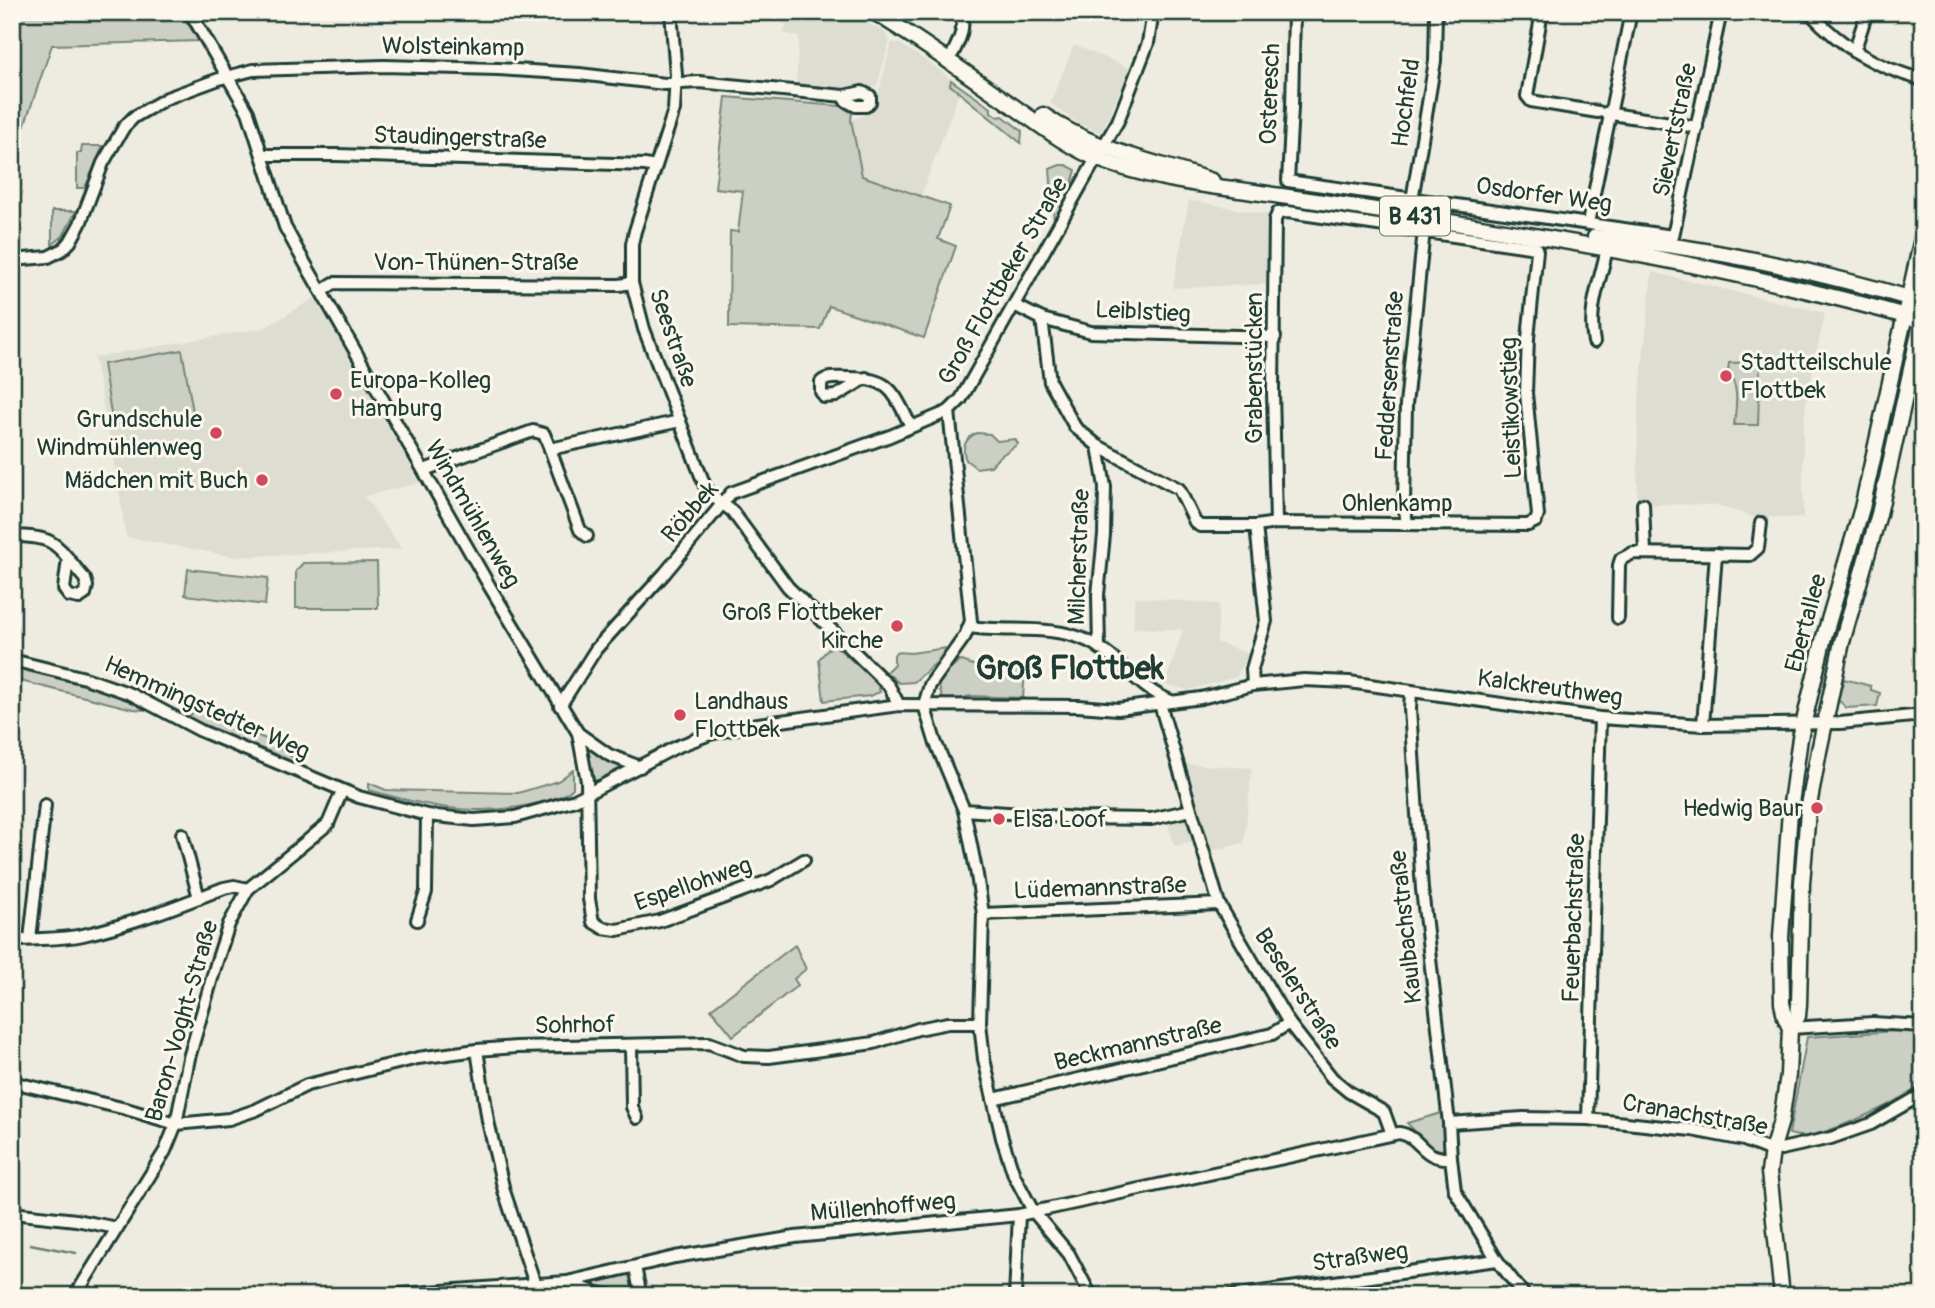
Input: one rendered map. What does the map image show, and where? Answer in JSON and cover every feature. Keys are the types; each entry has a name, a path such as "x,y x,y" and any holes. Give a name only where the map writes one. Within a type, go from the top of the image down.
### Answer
{"main road":[{"name":"B 431","path":"874,12 945,57 1056,136 1101,153"},
{"name":"B 431","path":"891,12 1101,153"},
{"name":"Osdorfer Weg","path":"1101,153 1180,183 1567,240 1754,277 1922,319"},
{"name":"Ebertallee","path":"1782,1296 1769,1172 1785,1098 1790,1028 1782,1003 1783,891 1790,811 1804,724 1825,637 1865,495 1923,234"},
{"name":"Osdorfer Weg","path":"1567,240 1594,237 1688,249 1748,260 1923,302"},
{"name":"Ebertallee","path":"1790,1028 1798,1016 1802,883 1808,811 1824,723 1842,642 1879,514 1922,319"}],"street":[{"name":"Windmühlenweg","path":"190,12 248,112 285,227 560,706 578,733 609,755 640,767"},
{"name":"Seestraße","path":"671,12 676,84 674,110 632,244 632,283 644,329 705,486 732,511 788,587 889,686 899,705"},
{"path":"953,53 962,34 961,12"},
{"name":"Groß Flottbeker Straße","path":"970,626 970,601 949,411 961,399 1118,121 1142,60 1153,12"},
{"name":"Osteresch","path":"1287,177 1293,107 1294,12"},
{"name":"Hochfeld","path":"1412,200 1435,61 1436,12"},
{"path":"1542,12 1527,96 1531,102 1696,127"},
{"path":"1588,223 1604,113 1631,12"},
{"path":"1809,12 1841,44 1854,52 1903,75 1923,80"},
{"path":"1854,52 1867,12"},
{"name":"Sievertstraße","path":"1688,249 1673,236 1720,13"},
{"name":"Wolsteinkamp","path":"12,260 48,257 62,250 70,242 103,163 124,127 134,117 167,99 229,76 266,69 436,66 538,71 676,84 699,82 844,96"},
{"name":"Staudingerstraße","path":"263,155 656,167"},
{"name":"Osdorfer Weg","path":"1287,177 1292,183 1673,236"},
{"path":"1263,194 1278,213 1288,212 1423,230"},
{"name":"Grabenstücken","path":"1276,523 1275,220 1278,213"},
{"name":"Leistikowstieg","path":"1423,230 1532,246 1537,251 1528,338 1526,393 1538,514 1536,521"},
{"name":"Feddersenstraße","path":"1407,524 1404,503 1406,405 1423,230"},
{"path":"1594,342 1593,300 1607,248"},
{"name":"Von-Thünen-Straße","path":"322,291 334,282 632,283"},
{"name":"Leiblstieg","path":"1014,305 1042,318 1102,333 1275,337"},
{"path":"1042,318 1050,382 1075,427 1098,446"},
{"path":"866,379 891,389 911,426"},
{"name":"Röbbek","path":"560,706 596,649 665,573 731,493 836,457 949,411"},
{"path":"550,449 680,421"},
{"path":"424,470 533,431 544,434 580,530 587,537"},
{"name":"Ohlenkamp","path":"1098,446 1179,489 1198,525 1528,525 1536,521"},
{"name":"Milcherstraße","path":"1098,446 1105,487 1104,535 1098,595 1098,648"},
{"path":"1643,504 1645,553"},
{"path":"1618,618 1619,565 1627,555 1751,555 1758,548 1761,523"},
{"path":"1254,685 1252,669 1266,621 1256,526"},
{"path":"12,536 41,537 49,540 68,559"},
{"path":"1703,725 1716,554"},
{"path":"1091,1296 1069,1254 1033,1211 1014,1175 1002,1138 984,1059 980,1023 983,914 964,810 924,705 930,685 970,626 1051,632 1081,639 1098,648 1158,696 1174,702"},
{"name":"Hemmingstedter Weg","path":"12,660 85,678 131,694 201,730 342,791"},
{"name":"Kalckreuthweg","path":"1174,702 1281,681 1329,681 1600,718 1703,725 1804,724 1923,715"},
{"path":"1134,707 1141,694 1142,684"},
{"name":"Kaulbachstraße","path":"1411,691 1422,890 1451,1157"},
{"path":"342,791 394,808 427,815 474,820 515,817 550,809 587,795 676,747 721,732 899,705 1078,706 1114,709 1174,702"},
{"name":"Beselerstraße","path":"1160,704 1219,904 1289,1023 1332,1078 1349,1092 1384,1112 1392,1133 1399,1132 1410,1136 1427,1154 1440,1158 1451,1157"},
{"name":"Feuerbachstraße","path":"1588,1119 1600,718"},
{"name":"Windmühlenweg","path":"578,733 587,795"},
{"name":"Baron-Voght-Straße","path":"76,1294 165,1151 176,1124 189,1058 229,924 248,889 328,824 342,791"},
{"name":"Espellohweg","path":"587,795 590,908 593,922 603,928 626,929 660,921 771,880 804,860"},
{"path":"30,939 45,805"},
{"path":"964,810 1078,818 1151,819 1191,810"},
{"path":"417,920 426,892 427,815"},
{"path":"182,834 199,898"},
{"path":"12,942 84,935 155,916 234,886 248,889"},
{"name":"Lüdemannstraße","path":"983,914 1219,904"},
{"name":"Sohrhof","path":"176,1124 229,1119 256,1110 307,1085 418,1058 477,1050 709,1043 744,1056 769,1057 874,1043 918,1028 948,1023 980,1023"},
{"name":"Beckmannstraße","path":"993,1099 1272,1034 1289,1023"},
{"path":"1790,1028 1873,1023 1923,1026"},
{"path":"631,1045 632,1107 637,1118"},
{"path":"477,1050 488,1121 504,1191 539,1296"},
{"path":"12,1082 126,1109 176,1124"},
{"name":"Cranachstraße","path":"1449,1123 1523,1118 1588,1119 1692,1130 1744,1140 1772,1151 1831,1138 1871,1124 1923,1094"},
{"name":"Müllenhoffweg","path":"373,1296 568,1282 675,1257 795,1237 1019,1215 1392,1133"},
{"path":"1451,1157 1455,1191 1497,1260 1525,1296"},
{"path":"12,1213 76,1220 117,1228"},
{"path":"1015,1296 1019,1215"},
{"name":"Straßweg","path":"1230,1296 1497,1260"},
{"path":"635,1267 641,1296"},
{"path":"568,1282 612,1296"},
{"path":"76,1294 95,1296"}],"shaded area":[{"path":"12,12 177,12 199,41 52,45 18,144 12,144"},
{"path":"763,12 846,12 883,31 890,40 877,86 853,90 796,85 799,37 783,33 787,25"},
{"path":"892,42 900,44 936,67 951,80 951,85 959,93 921,196 862,176 851,120 866,114 875,106"},
{"path":"1074,45 1130,68 1102,131 1099,132 1079,124 1050,103"},
{"path":"951,80 991,108 991,112 998,117 1003,116 1022,131 1021,143 950,85"},
{"path":"726,97 840,106 852,113 862,176 950,206 938,239 956,246 924,338 829,306 820,329 729,327 730,231 738,232 743,191 715,188"},
{"path":"82,146 103,146 85,188 77,188 77,153 81,153"},
{"path":"1060,165 1076,170 1067,201 1054,222 1050,169"},
{"path":"1189,200 1269,215 1267,284 1173,288"},
{"path":"52,211 76,211 63,236 52,245"},
{"path":"1702,257 1811,278 1885,299 1701,261"},
{"name":"Stadtteilschule Flottbek","path":"1652,272 1825,313 1803,431 1803,518 1754,517 1717,505 1637,504 1638,410"},
{"name":"Grundschule Windmühlenweg","path":"315,298 420,483 364,496 402,549 236,557 126,537 94,357 264,328"},
{"path":"182,350 193,412 113,426 103,364"},
{"path":"1760,362 1758,425 1734,425 1736,397 1728,372 1729,363"},
{"path":"977,433 990,434 997,441 1015,439 1018,444 991,466 976,468 966,460 964,448 967,441"},
{"path":"377,562 378,608 296,608 296,571 303,563"},
{"path":"188,569 268,578 265,605 185,595"},
{"path":"1135,597 1219,604 1217,642 1249,654 1236,677 1189,690 1165,685 1183,630 1133,628"},
{"path":"833,644 877,682 880,692 870,696 824,701 819,659"},
{"path":"946,648 937,662 914,682 899,683 886,672 894,664 896,652 911,653"},
{"path":"959,660 979,667 1025,671 1023,698 970,696 955,702 943,701 938,683"},
{"path":"12,666 88,684 150,707 143,710 133,709 12,679"},
{"path":"1844,679 1871,686 1871,690 1880,693 1877,706 1847,708 1838,700"},
{"path":"195,710 266,739 295,759 294,762 277,755 275,757 195,722 189,717"},
{"path":"584,742 628,767 605,780 591,778"},
{"path":"1187,764 1252,768 1244,843 1211,851 1200,825"},
{"path":"573,770 573,788 561,796 539,803 495,810 433,806 369,790 369,783 386,790 518,793 558,781"},
{"path":"1186,818 1193,829 1195,842 1174,846 1168,823"},
{"path":"795,945 806,969 794,979 798,985 733,1036 711,1009"},
{"path":"1897,1031 1923,1033 1923,1084 1884,1107 1832,1129 1806,1136 1789,1134 1807,1037"},
{"path":"1441,1113 1445,1147 1440,1153 1434,1151 1407,1123"},
{"path":"629,1275 637,1296 620,1296 592,1288 593,1283"}],"waterway":[{"path":"30,1244 76,1253"}],"place":[{"name":"Stadtteilschule Flottbek","path":"1726,376"},
{"name":"Europa-Kolleg Hamburg","path":"336,394"},
{"name":"Grundschule Windmühlenweg","path":"216,433"},
{"name":"Mädchen mit Buch","path":"262,480"},
{"name":"Groß Flottbeker Kirche","path":"897,626"},
{"name":"Landhaus Flottbek","path":"680,715"},
{"name":"Hedwig Baur","path":"1817,808"},
{"name":"Elsa Loof","path":"999,819"}],"district":[{"name":"Groß Flottbek","path":"1070,669"}]}
